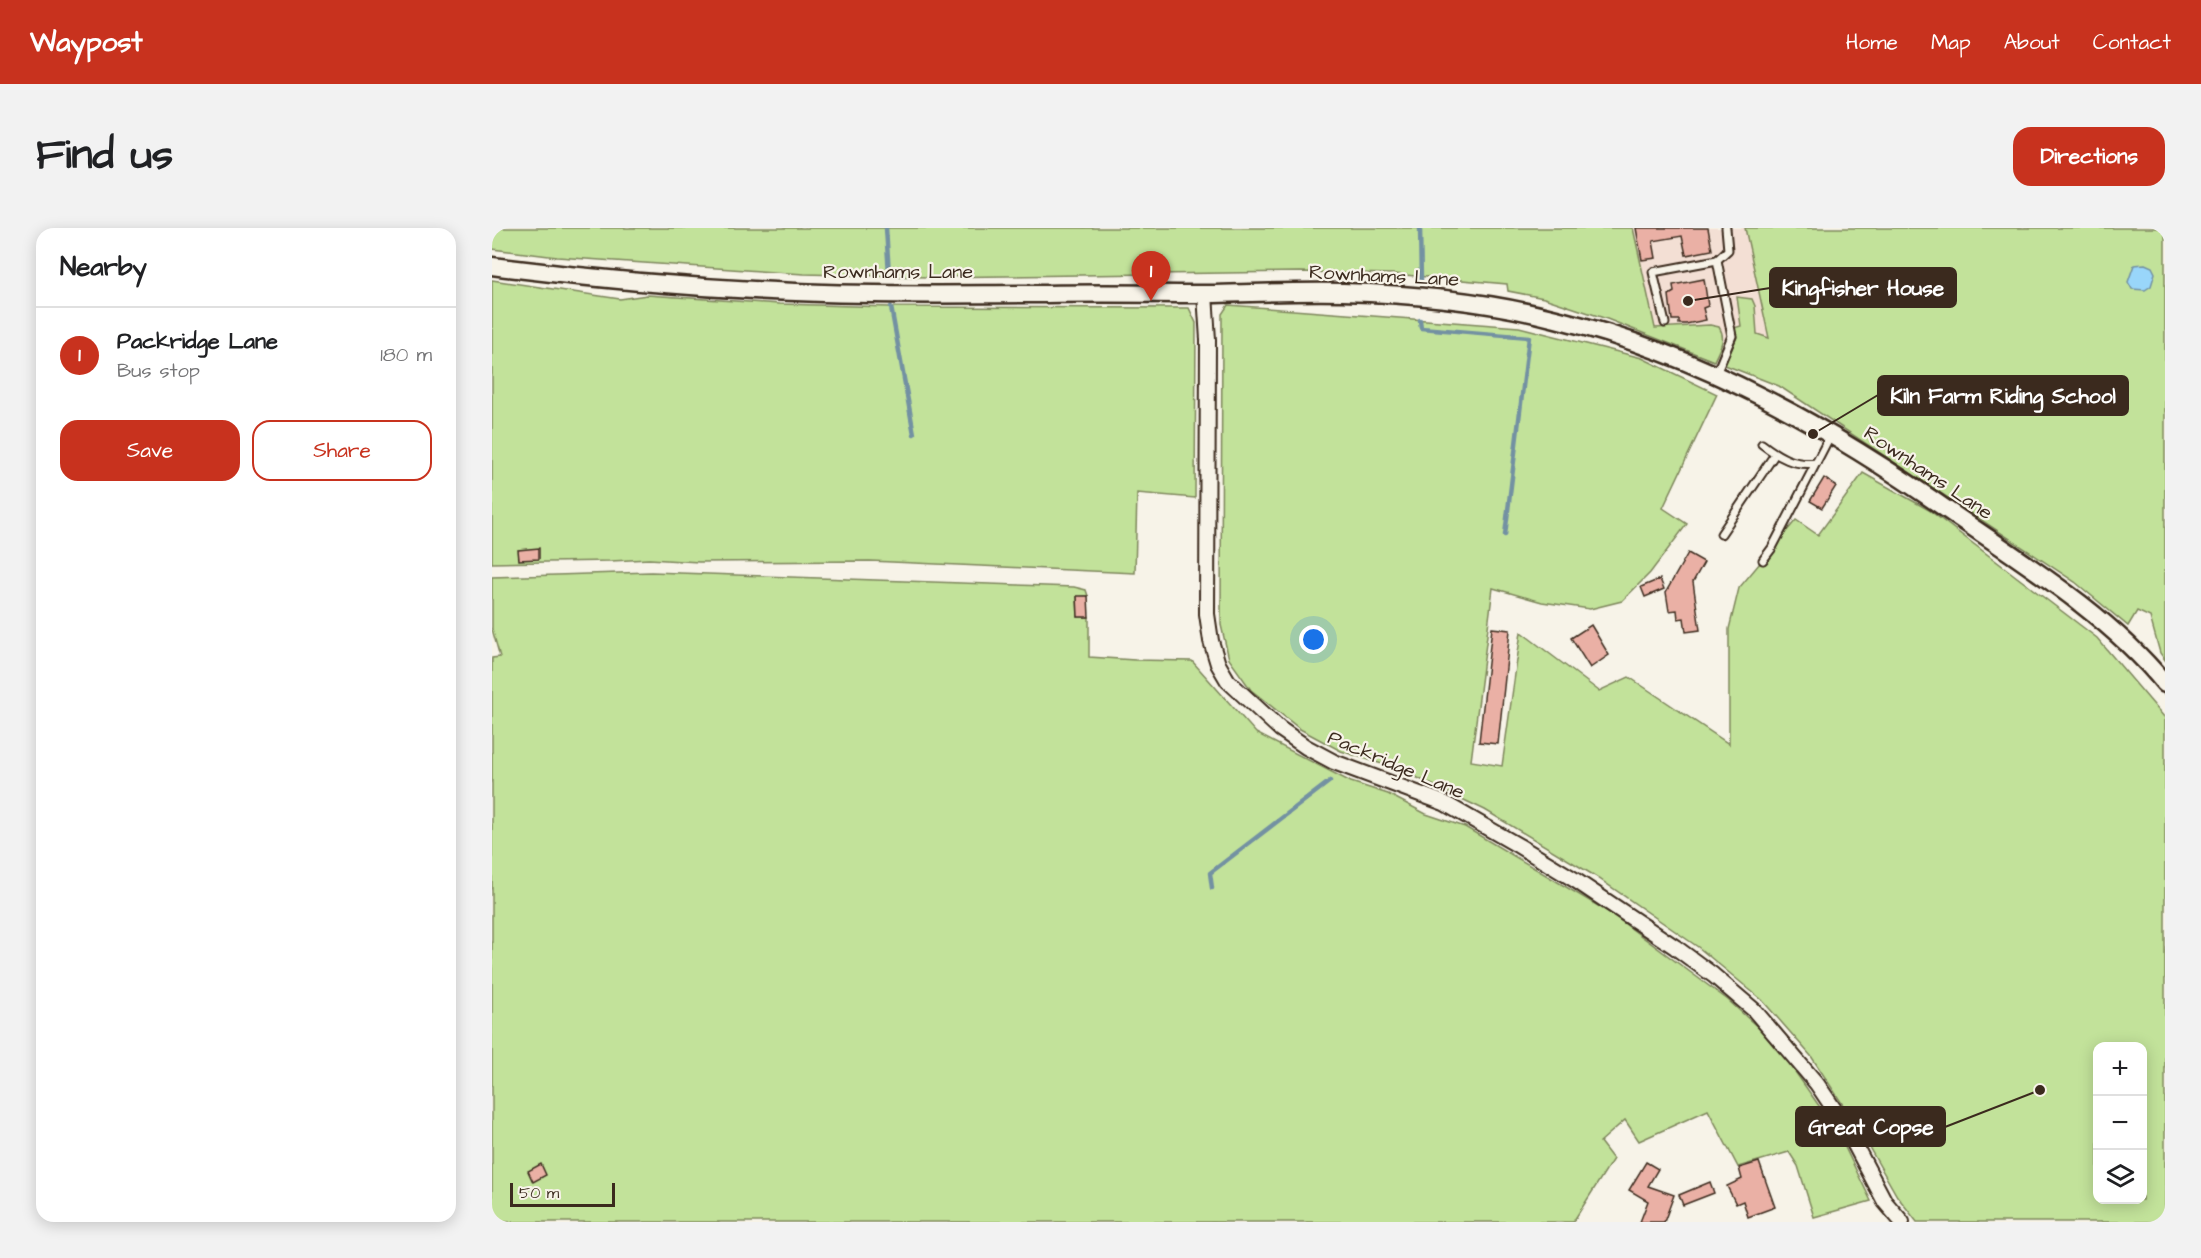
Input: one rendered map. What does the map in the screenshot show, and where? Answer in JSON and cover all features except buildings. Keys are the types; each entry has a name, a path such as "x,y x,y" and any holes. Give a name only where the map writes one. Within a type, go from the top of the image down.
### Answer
{"street":[{"name":"Rownhams Lane","path":"492,266 672,285 797,292 881,294 1343,292 1486,304 1553,318 1609,333 1667,353 1716,374 1831,434 1904,479 2083,606 2131,647 2165,684"},
{"name":"Packridge Lane","path":"1205,294 1208,340 1207,614 1211,641 1218,664 1228,681 1280,729 1306,747 1334,762 1444,803 1575,880 1713,975 1754,1010 1817,1084 1845,1124 1885,1202 1902,1222"}],"lane":[{"path":"1665,323 1653,272 1717,260 1728,250 1726,228"},
{"path":"1716,374 1732,336 1717,260"},
{"path":"1763,560 1772,548 1831,434"},
{"path":"1762,444 1793,463 1816,462"},
{"path":"1721,534 1775,454"}],"shaded area":[{"path":"1633,228 1745,228 1779,386 1657,338"}],"green space":[{"path":"492,228 1633,228 1655,328 1710,325 1719,327 1722,340 1714,361 1607,319 1544,298 1508,291 1507,284 1393,274 1300,272 928,277 804,274 557,257 492,249"},
{"path":"1745,228 2165,228 2165,660 2160,653 2150,617 2137,611 2128,626 2075,582 1779,386 1725,365 1737,337 1734,328 1741,326 1737,297 1752,299 1755,306 1757,334 1769,338"},
{"path":"492,280 620,299 647,295 779,304 891,307 1189,308 1196,323 1195,498 1137,493 1135,573 870,561 699,562 649,559 492,563"},
{"path":"1228,305 1519,327 1642,358 1717,394 1663,508 1687,524 1650,573 1622,601 1590,609 1542,602 1493,588 1471,761 1502,766 1521,632 1599,691 1629,677 1729,744 1729,629 1739,588 1796,520 1818,535 1863,473 1929,510 2097,638 2165,718 2165,1222 1917,1222 1897,1196 1858,1128 1811,1056 1762,1000 1698,947 1595,876 1485,810 1401,770 1341,751 1300,729 1251,690 1229,659 1221,625 1222,314"},
{"path":"651,572 1074,587 1086,590 1088,596 1077,597 1078,617 1089,617 1089,657 1192,661 1256,733 1351,782 1388,794 1426,814 1465,827 1610,913 1728,1000 1775,1043 1838,1133 1871,1201 1814,1217 1798,1166 1789,1152 1738,1167 1708,1110 1639,1141 1625,1120 1600,1142 1613,1159 1573,1222 492,1222 492,658 500,657 492,629 492,577"}],"water":[{"path":"2145,264 2152,267 2155,273 2151,286 2145,290 2132,289 2128,282 2134,265"}],"waterway":[{"path":"886,228 889,274"},
{"path":"1420,228 1421,280"},
{"path":"891,307 914,434"},
{"path":"1420,320 1421,328 1529,337 1505,535"},
{"path":"1212,888 1210,873 1330,781"}],"place":[{"name":"Packridge Lane","path":"1151,301"},
{"name":"Kingfisher House","path":"1688,301"},
{"name":"Kiln Farm Riding School","path":"1813,434"},
{"name":"Great Copse","path":"2040,1090"}]}
